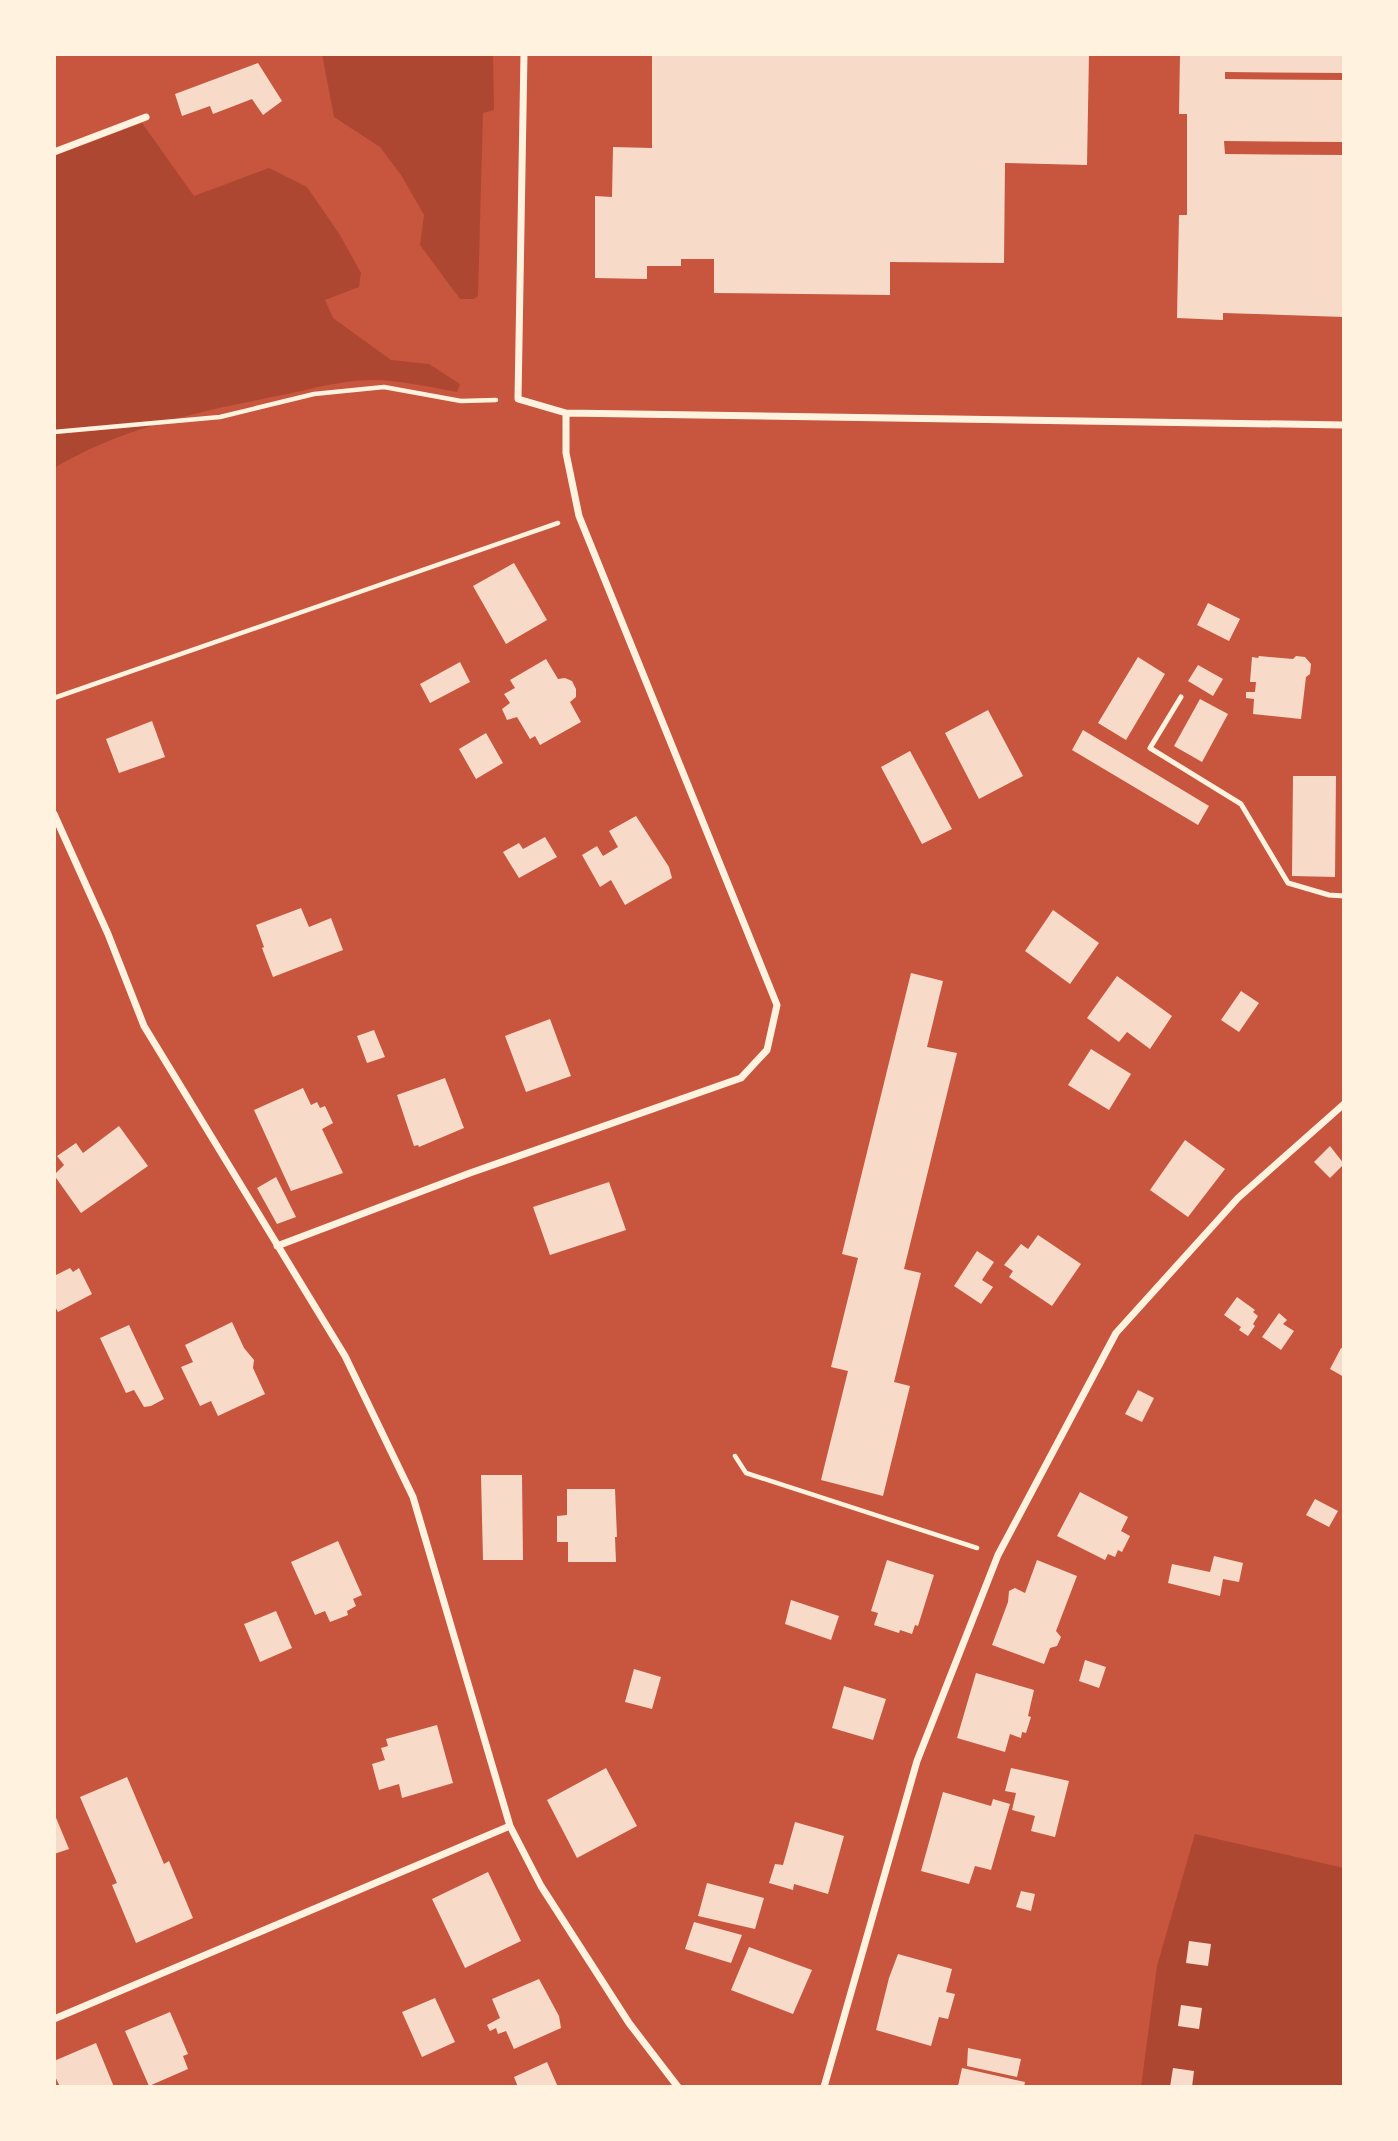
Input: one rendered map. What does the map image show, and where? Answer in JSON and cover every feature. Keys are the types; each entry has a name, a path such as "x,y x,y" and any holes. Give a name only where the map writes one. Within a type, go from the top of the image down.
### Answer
{"street":[{"path":"524,54 518,399 566,413 1344,425"},
{"path":"54,152 146,117"},
{"path":"277,1246 470,1173 741,1078 767,1050 777,1005 579,516 566,453 566,413"},
{"path":"54,814 108,934 144,1026 345,1356 413,1497 510,1826 541,1886 599,1977 629,2023 678,2087"},
{"path":"824,2087 917,1761 998,1555 1116,1333 1238,1198 1344,1104"},
{"path":"54,2018 510,1826"}],"lane":[{"path":"1181,697 1150,748 1241,804 1288,884 1329,895 1344,896"}],"path":[{"path":"54,432 220,417 314,394 384,387 461,401 518,399"},
{"path":"54,698 579,516"},
{"path":"735,1456 746,1473 998,1555"}],"shaded area":[{"path":"322,54 493,54 494,110 483,113 478,296 474,299 460,299 420,245 424,215 401,175 380,147 334,117"},
{"path":"142,123 194,196 269,168 307,187 340,235 361,273 359,287 325,300 333,318 391,360 429,364 460,384 457,392 383,380 327,385 165,422 108,441 54,468 54,156"},
{"path":"1195,1834 1344,1868 1344,2087 1141,2087 1157,1966"}],"building":[{"path":"652,54 1089,54 1087,165 1005,163 1004,263 890,262 890,295 714,293 714,259 681,259 681,266 647,266 647,279 595,278 595,196 612,197 613,147 652,148"},
{"path":"1180,54 1344,54 1344,73 1225,72 1225,79 1344,80 1344,142 1224,141 1225,154 1344,155 1344,317 1223,313 1223,320 1177,318 1179,215 1187,215 1187,114 1179,114"},
{"path":"258,63 282,101 263,115 252,99 213,114 210,106 182,116 175,94"},
{"path":"514,563 547,620 506,644 473,586"},
{"path":"1208,603 1240,619 1229,641 1197,625"},
{"path":"1296,656 1305,657 1311,664 1310,674 1306,677 1301,719 1253,714 1254,699 1246,698 1246,692 1255,692 1256,682 1250,682 1252,657 1293,659"},
{"path":"1138,657 1165,674 1126,740 1098,723"},
{"path":"546,659 558,679 572,681 576,697 570,702 581,722 540,745 535,736 530,739 517,717 507,720 502,709 510,703 504,694 515,688 510,680"},
{"path":"460,662 470,682 430,703 420,684"},
{"path":"1198,665 1223,679 1213,696 1188,681"},
{"path":"1200,699 1228,714 1202,762 1174,746"},
{"path":"988,710 1023,776 979,799 945,733"},
{"path":"152,721 165,757 119,773 106,739"},
{"path":"1083,730 1209,806 1198,825 1072,750"},
{"path":"486,733 503,763 476,779 459,749"},
{"path":"910,751 952,829 922,844 881,767"},
{"path":"1293,776 1336,776 1335,877 1292,876"},
{"path":"636,816 669,867 672,878 625,905 611,880 600,887 582,855 597,846 603,856 618,847 609,831"},
{"path":"545,837 557,857 519,878 503,852 519,843 523,849"},
{"path":"301,908 309,927 331,918 343,950 273,977 256,925"},
{"path":"1053,910 1099,943 1070,984 1025,951"},
{"path":"911,973 943,981 927,1047 957,1053 904,1269 921,1273 894,1382 910,1386 883,1496 821,1480 848,1371 831,1367 858,1258 842,1254"},
{"path":"1117,976 1172,1016 1150,1049 1127,1032 1119,1042 1087,1018"},
{"path":"1241,991 1259,1003 1239,1032 1221,1020"},
{"path":"550,1019 571,1076 526,1092 505,1036"},
{"path":"374,1030 385,1057 367,1063 357,1036"},
{"path":"1091,1049 1131,1074 1109,1110 1068,1085"},
{"path":"445,1078 464,1128 419,1147 414,1146 397,1095"},
{"path":"303,1088 311,1105 317,1102 320,1108 325,1106 333,1123 322,1129 343,1173 291,1191 254,1110"},
{"path":"119,1126 148,1166 81,1213 54,1175 64,1165 57,1156 76,1143 83,1153"},
{"path":"1185,1140 1225,1169 1188,1217 1150,1190"},
{"path":"1330,1146 1344,1164 1330,1178 1314,1162"},
{"path":"276,1177 296,1217 277,1224 257,1188"},
{"path":"609,1182 626,1230 550,1255 533,1207"},
{"path":"1038,1235 1081,1264 1052,1306 1009,1277 1013,1271 1004,1265 1021,1244 1028,1249"},
{"path":"977,1251 994,1262 982,1280 993,1287 981,1304 954,1286"},
{"path":"70,1268 73,1272 79,1268 92,1294 58,1312 54,1305 54,1276"},
{"path":"1237,1297 1255,1310 1253,1312 1258,1316 1248,1336 1239,1330 1241,1327 1224,1315"},
{"path":"1279,1313 1287,1320 1283,1324 1294,1331 1281,1350 1262,1337"},
{"path":"232,1322 244,1348 254,1360 253,1368 265,1394 218,1416 211,1401 200,1406 181,1367 193,1362 185,1345"},
{"path":"129,1325 164,1399 151,1406 144,1407 134,1390 126,1393 100,1338"},
{"path":"1341,1348 1344,1349 1344,1377 1330,1369"},
{"path":"1138,1390 1154,1398 1142,1422 1125,1414"},
{"path":"481,1475 522,1475 523,1560 483,1560"},
{"path":"567,1489 615,1489 616,1562 568,1562 568,1542 557,1542 557,1516 567,1515"},
{"path":"1080,1492 1128,1517 1121,1531 1130,1536 1122,1552 1118,1550 1115,1557 1108,1554 1105,1560 1057,1536"},
{"path":"1315,1499 1338,1511 1329,1527 1306,1515"},
{"path":"338,1541 362,1595 353,1599 356,1606 347,1611 348,1615 330,1622 325,1611 315,1615 291,1562"},
{"path":"1214,1556 1243,1563 1239,1582 1223,1579 1220,1596 1168,1583 1172,1564 1210,1572"},
{"path":"887,1560 934,1575 918,1626 915,1625 912,1634 874,1625 878,1613 871,1611"},
{"path":"1037,1560 1077,1576 1056,1631 1061,1637 1057,1646 1050,1648 1044,1664 992,1645 1008,1602 1009,1591 1015,1588 1025,1593"},
{"path":"791,1600 839,1616 831,1640 785,1624"},
{"path":"276,1611 292,1648 260,1662 244,1624"},
{"path":"1085,1660 1106,1667 1099,1688 1079,1681"},
{"path":"634,1669 661,1677 652,1709 625,1702"},
{"path":"976,1673 1034,1690 1026,1733 1022,1732 1021,1738 1010,1734 1005,1752 957,1738"},
{"path":"844,1686 886,1699 873,1740 832,1728"},
{"path":"437,1725 453,1783 402,1798 399,1784 379,1790 372,1764 385,1760 381,1748 388,1746 386,1739"},
{"path":"606,1768 637,1826 577,1858 547,1800"},
{"path":"1011,1768 1069,1781 1055,1837 1031,1831 1035,1816 1012,1810 1016,1793 1005,1791"},
{"path":"127,1777 164,1864 169,1861 193,1918 136,1943 112,1885 117,1883 80,1797"},
{"path":"943,1792 991,1806 993,1799 1010,1804 991,1870 975,1866 969,1884 921,1871"},
{"path":"54,1813 69,1849 54,1854"},
{"path":"795,1822 844,1836 828,1894 794,1884 793,1890 769,1883 775,1864 783,1865"},
{"path":"488,1872 521,1941 465,1968 432,1899"},
{"path":"707,1883 764,1898 755,1929 698,1916"},
{"path":"1021,1891 1035,1894 1031,1911 1016,1907"},
{"path":"694,1922 742,1935 731,1963 685,1949"},
{"path":"1189,1941 1211,1944 1208,1966 1186,1963"},
{"path":"749,1947 812,1970 793,2014 731,1990"},
{"path":"898,1954 952,1969 946,1992 955,1994 948,2019 939,2017 931,2046 876,2030"},
{"path":"539,1979 559,2016 561,2028 514,2049 506,2031 498,2034 496,2028 490,2031 487,2025 500,2018 492,1999"},
{"path":"435,1998 455,2042 422,2057 402,2012"},
{"path":"1181,2005 1202,2008 1199,2029 1178,2026"},
{"path":"170,2012 188,2054 183,2056 188,2069 149,2086 125,2031"},
{"path":"96,2043 114,2087 60,2087 54,2074 54,2061"},
{"path":"968,2048 1021,2059 1017,2077 967,2066"},
{"path":"547,2062 558,2087 518,2087 514,2077"},
{"path":"962,2068 1025,2082 1024,2087 958,2086"},
{"path":"1173,2068 1194,2071 1192,2087 1170,2087"}]}
